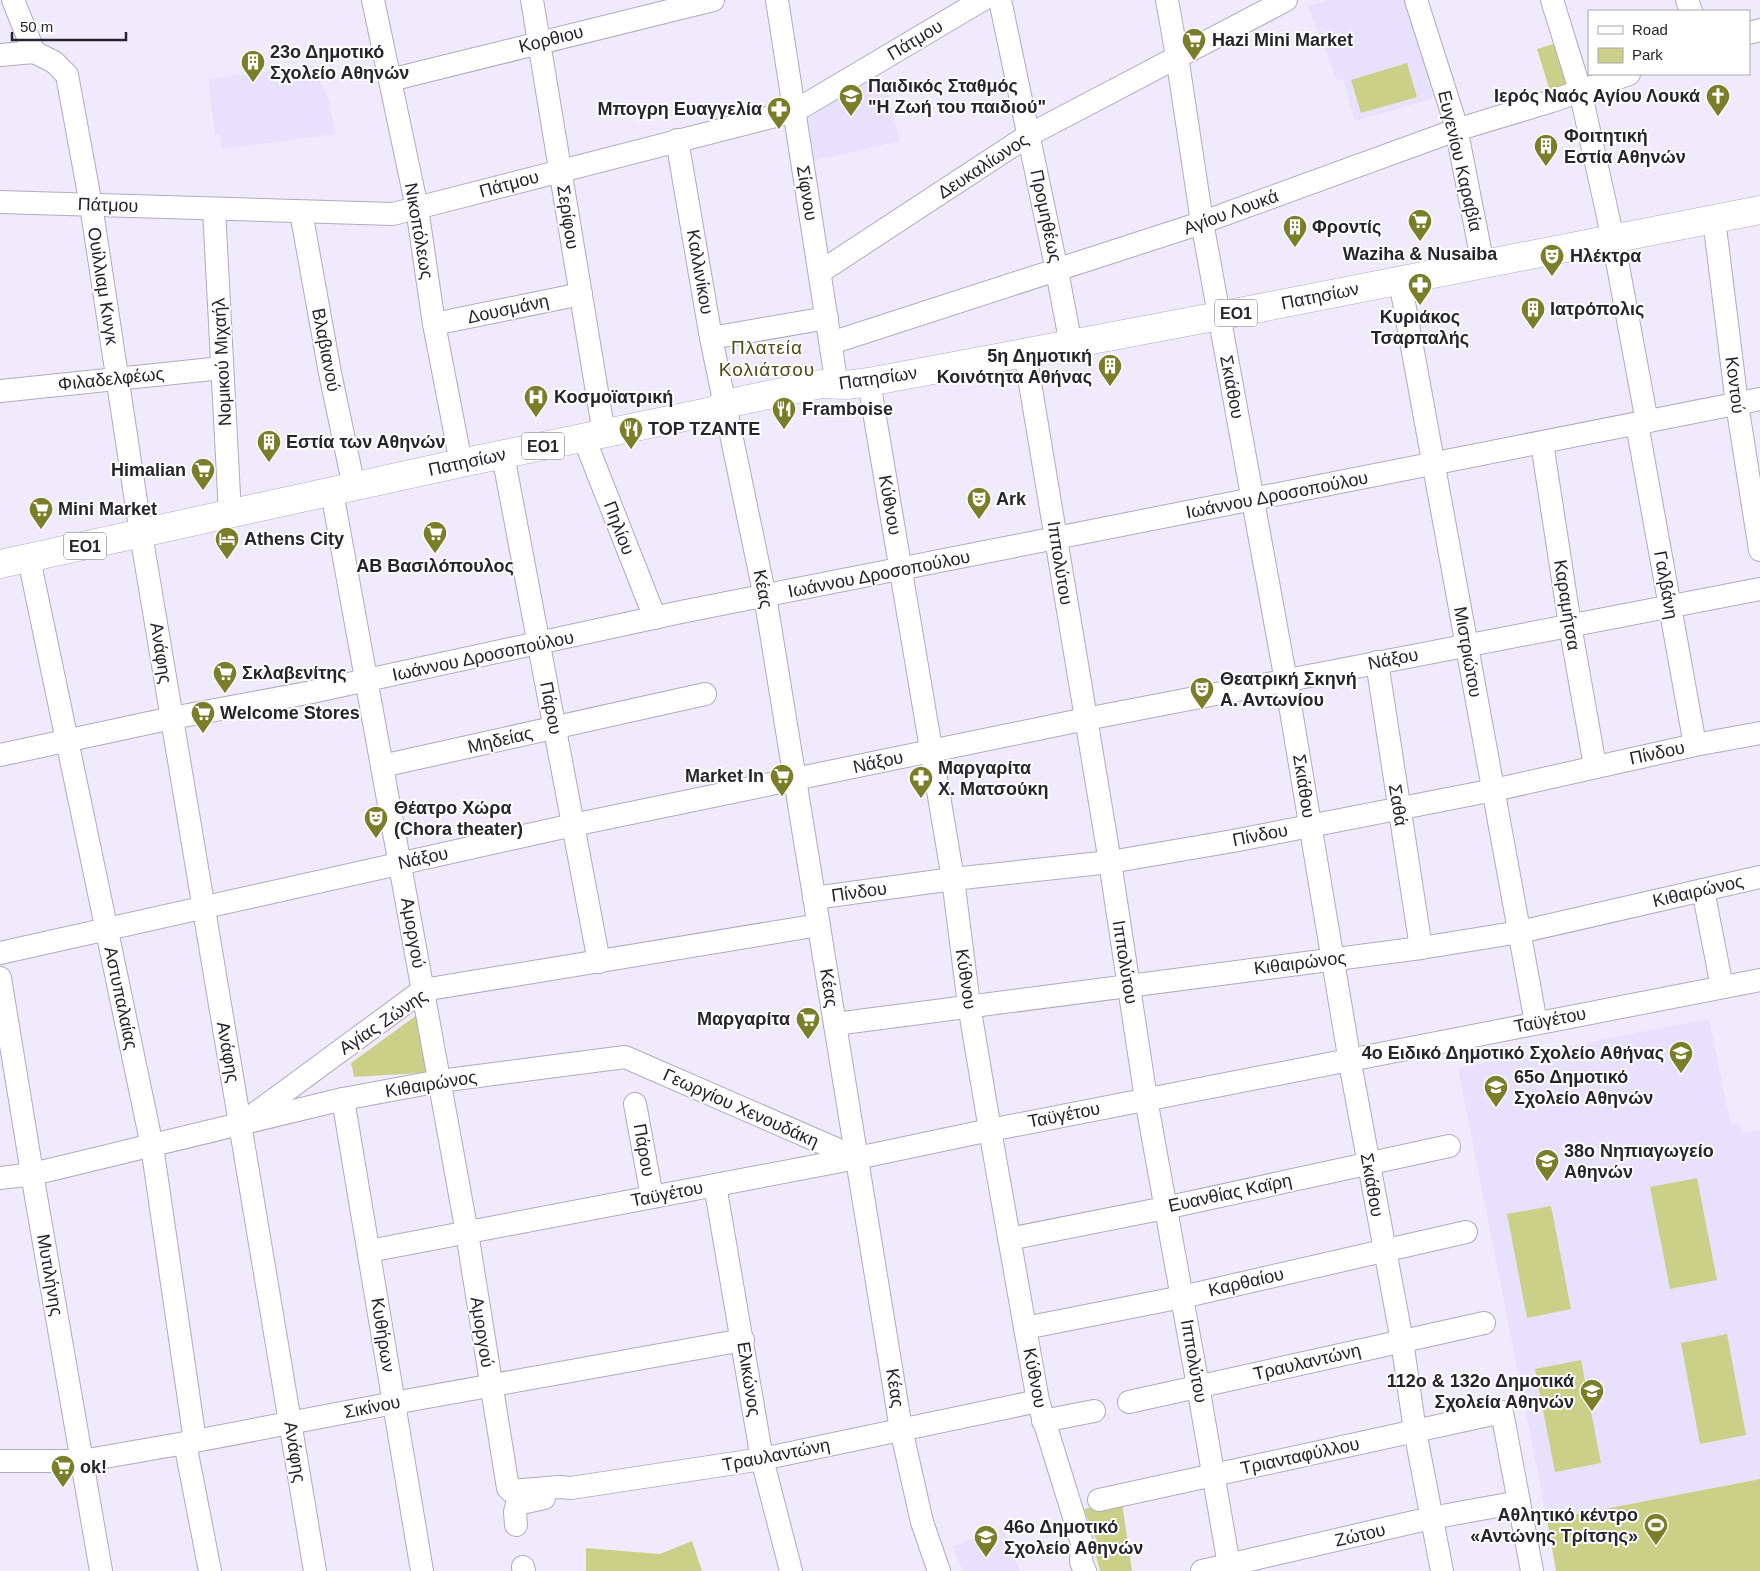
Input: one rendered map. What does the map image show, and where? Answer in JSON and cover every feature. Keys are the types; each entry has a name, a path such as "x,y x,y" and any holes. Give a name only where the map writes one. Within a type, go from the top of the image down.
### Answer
{"main road":[{"name":"Πατησίων","path":"0,564 713,410 725,404 821,384 837,386 869,382 1071,345 1760,210"}],"street":[{"path":"0,55 34,52 13,0"},
{"name":"Νικοπόλεως","path":"373,0 417,208 434,324 461,463"},
{"name":"Σερίφου","path":"532,0 581,294 594,436"},
{"name":"Κορθιου","path":"390,80 713,0"},
{"name":"Σίφνου","path":"777,0 837,386"},
{"name":"Πάτμου","path":"0,202 393,214 795,111 982,0"},
{"name":"Προμηθέως","path":"1000,0 1071,345"},
{"name":"Σκιάθου","path":"1167,0 1202,222 1286,681 1368,1163 1402,1341 1415,1431 1442,1571"},
{"name":"Δευκαλίωνος","path":"820,272 1029,135 1286,0"},
{"name":"Ευγενίου Καραβία","path":"1416,0 1456,130 1482,265"},
{"name":"Γαλβάνη","path":"1552,0 1580,90 1613,239 1670,606 1695,745"},
{"name":"Ουίλλιαμ Κινγκ","path":"34,52 54,62 67,75 91,205 141,534"},
{"name":"Αγίου Λουκά","path":"831,344 1202,222 1456,130 1626,75"},
{"name":"Καλλινίκου","path":"677,140 711,338 725,404"},
{"name":"Νομικού Μιχαήλ","path":"214,209 230,514"},
{"name":"Βλαβιανού","path":"301,212 330,373 343,489"},
{"name":"Κοντού","path":"1714,219 1736,404 1760,550"},
{"name":"Μιστριώτου","path":"1400,281 1536,1023"},
{"name":"Δουσμάνη","path":"434,324 581,294"},
{"path":"711,338 827,318"},
{"name":"Ιππολύτου","path":"1025,352 1110,862 1146,1099 1229,1568"},
{"name":"Φιλαδελφέως","path":"0,387 118,379 222,368"},
{"name":"Κύθνου","path":"869,382 953,879 969,1005 1040,1411 1082,1543 1081,1562 1085,1571"},
{"name":"Ιωάννου Δροσοπούλου","path":"0,755 172,718 307,693 655,618 1760,399"},
{"name":"Κέας","path":"725,404 765,597 901,1429 922,1522 939,1571"},
{"name":"Πηλίου","path":"594,436 655,618"},
{"name":"Καραμήτσα","path":"1542,443 1570,625 1596,766"},
{"name":"Πάρου","path":"503,455 599,962"},
{"name":"Αμοργού","path":"343,489 366,680 440,1081 506,1484 511,1491"},
{"name":"Ανάφης","path":"141,534 315,1571"},
{"name":"Αστυπαλαίας","path":"29,559 152,1146 190,1442 210,1571"},
{"name":"Νάξου","path":"0,953 573,825 931,750 1760,588"},
{"name":"Σαθά","path":"1377,662 1420,948"},
{"name":"Μηδείας","path":"382,766 705,694"},
{"name":"Πίνδου","path":"814,898 953,879 1110,862 1233,841 1494,790 1596,766 1760,733"},
{"name":"Κιθαιρώνος","path":"835,1024 969,1005 1420,948 1520,932 1760,877"},
{"path":"1703,890 1722,987"},
{"name":"Αγίας Ζώνης","path":"0,1178 33,1174 240,1124 423,990 819,925"},
{"name":"Μυτιλήνης","path":"0,978 7,1065 33,1174 101,1571"},
{"name":"Ταϋγέτου","path":"369,1251 857,1158 1146,1099 1760,980"},
{"name":"Κιθαιρώνος","path":"240,1124 344,1099 440,1081 624,1057"},
{"name":"Γεωργίου Χενουδάκη","path":"624,1057 857,1158"},
{"name":"Κυθήρων","path":"344,1099 422,1571"},
{"name":"Πάρου","path":"635,1104 652,1197"},
{"name":"Ευανθίας Καϊρη","path":"1009,1239 1165,1208 1449,1146"},
{"name":"Ελικώνος","path":"716,1185 762,1459 791,1571"},
{"name":"Καρθαίου","path":"1025,1328 1182,1297 1466,1232"},
{"name":"Τραυλαντώνη","path":"1129,1402 1484,1323"},
{"name":"Σικίνου","path":"0,1461 82,1461 743,1340"},
{"name":"Τραυλαντώνη","path":"511,1491 560,1487 571,1488 762,1459 901,1429 1040,1411 1094,1411"},
{"name":"Τριανταφύλλου","path":"1099,1500 1502,1412 1519,1502"},
{"path":"516,1526 515,1512 517,1504 560,1494 571,1488"},
{"path":"1519,1502 1532,1571"},
{"name":"Ζώτου","path":"1202,1571 1229,1568 1431,1518 1519,1502"}],"shaded area":[{"path":"1329,0 1404,0 1434,98 1355,121 1343,79 1337,81 1308,6"},
{"path":"313,66 329,101 336,134 222,149 220,135 215,135 208,79"},
{"name":"Παιδικός Σταθμός \"Η Ζωή του παιδιού\"","path":"878,75 887,91 900,141 810,162 804,120"},
{"path":"1709,1019 1731,1125 1740,1123 1742,1133 1760,1130 1760,1479 1547,1520 1458,1068"},
{"name":"46ο Δημοτικό Σχολείο Αθηνών","path":"1003,1528 1020,1571 963,1571 952,1546"}],"green space":[{"path":"1563,41 1576,82 1550,91 1537,49"},
{"path":"1407,63 1417,97 1361,113 1351,80"},
{"path":"425,1009 436,1072 354,1077 351,1063"},
{"path":"1697,1178 1717,1280 1670,1289 1650,1187"},
{"path":"1551,1206 1571,1309 1527,1318 1507,1214"},
{"path":"1727,1334 1746,1435 1700,1444 1681,1343"},
{"path":"1581,1360 1601,1463 1555,1472 1535,1369"},
{"name":"Αθλητικό κέντρο «Αντώνης Τρίτσης»","path":"1760,1479 1760,1571 1556,1571 1547,1520"},
{"path":"1122,1503 1132,1571 1100,1571 1095,1552 1097,1542 1084,1509"},
{"path":"692,1541 702,1571 586,1571 586,1548 660,1554"}],"place":[{"name":"Hazi Mini Market","path":"1194,61"},
{"name":"23ο Δημοτικό Σχολείο Αθηνών","path":"253,83"},
{"name":"Παιδικός Σταθμός \"Η Ζωή του παιδιού\"","path":"851,117"},
{"name":"Ιερός Ναός Αγίου Λουκά","path":"1718,117"},
{"name":"Μπογρη Ευαγγελία","path":"779,130"},
{"name":"Φοιτητική Εστία Αθηνών","path":"1546,167"},
{"name":"Waziha & Nusaiba","path":"1420,242"},
{"name":"Φροντίς","path":"1295,248"},
{"name":"Ηλέκτρα","path":"1552,277"},
{"name":"Κυριάκος Τσαρπαλής","path":"1420,306"},
{"name":"Ιατρόπολις","path":"1533,330"},
{"name":"5η Δημοτική Κοινότητα Αθήνας","path":"1110,387"},
{"name":"Κοσμοϊατρική","path":"536,418"},
{"name":"Framboise","path":"784,430"},
{"name":"TOP TZANTE","path":"631,450"},
{"name":"Εστία των Αθηνών","path":"269,463"},
{"name":"Himalian","path":"203,491"},
{"name":"Ark","path":"979,520"},
{"name":"Mini Market","path":"41,530"},
{"name":"ΑΒ Βασιλόπουλος","path":"435,554"},
{"name":"Athens City","path":"227,560"},
{"name":"Σκλαβενίτης","path":"225,694"},
{"name":"Θεατρική Σκηνή Α. Αντωνίου","path":"1202,710"},
{"name":"Welcome Stores","path":"203,734"},
{"name":"Market In","path":"782,797"},
{"name":"Μαργαρίτα Χ. Ματσούκη","path":"921,799"},
{"name":"Θέατρο Χώρα (Chora theater)","path":"376,839"},
{"name":"Μαργαρίτα","path":"808,1040"},
{"name":"4ο Ειδικό Δημοτικό Σχολείο Αθήνας","path":"1681,1074"},
{"name":"65ο Δημοτικό Σχολείο Αθηνών","path":"1496,1108"},
{"name":"38ο Νηπιαγωγείο Αθηνών","path":"1547,1182"},
{"name":"112ο & 132ο Δημοτικά Σχολεία Αθηνών","path":"1592,1412"},
{"name":"ok!","path":"63,1488"},
{"name":"Αθλητικό κέντρο «Αντώνης Τρίτσης»","path":"1656,1546"},
{"name":"46ο Δημοτικό Σχολείο Αθηνών","path":"986,1558"}],"district":[{"name":"Πλατεία Κολιάτσου","path":"767,358"}]}
